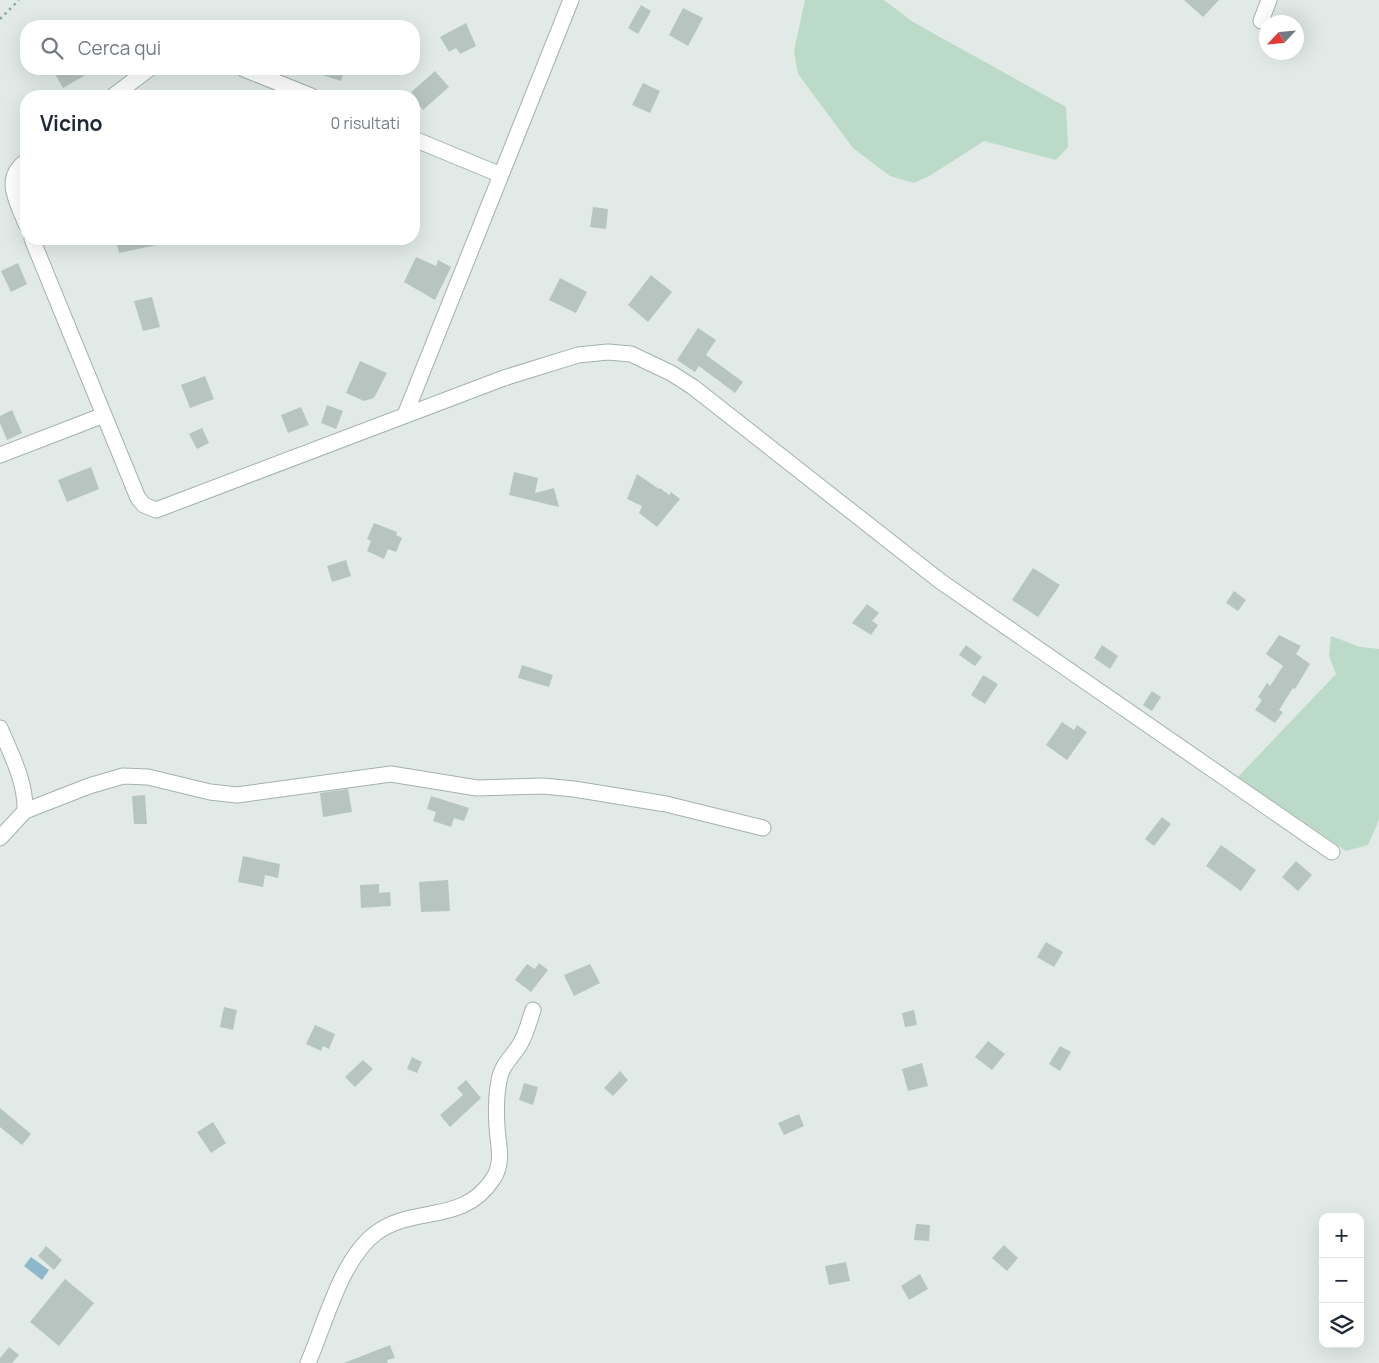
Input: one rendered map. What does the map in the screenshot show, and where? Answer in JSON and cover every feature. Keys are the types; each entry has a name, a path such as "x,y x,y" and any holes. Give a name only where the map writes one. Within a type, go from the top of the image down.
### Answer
{"street":[{"path":"405,416 571,0"},
{"path":"1263,15 1268,0"},
{"path":"121,90 142,75"},
{"path":"259,75 296,90"},
{"path":"420,141 501,175"},
{"path":"20,166 17,168 12,181 13,191 20,209"},
{"path":"34,245 138,498 152,510 160,509 521,371 587,354 623,352 658,366 693,387 947,586 1332,852"},
{"path":"0,455 104,415"},
{"path":"0,728 21,780 26,811"},
{"path":"0,838 26,811 89,786 123,776 148,777 210,792 238,795 391,774 477,788 543,786 574,789 666,804 763,828"},
{"path":"308,1363 345,1275 355,1256 370,1238 396,1223 463,1206 478,1197 494,1178 499,1160 496,1126 499,1080 504,1065 523,1038 533,1010"}],"path":[{"path":"0,19 19,0"}],"green space":[{"path":"805,0 884,0 913,22 1066,107 1068,147 1056,160 984,141 931,175 914,183 890,176 853,148 798,74 794,51"},
{"path":"1331,636 1360,647 1379,649 1379,820 1368,845 1346,851 1238,777 1336,674 1329,656"}],"water":[{"path":"31,1257 49,1270 42,1280 24,1266"}],"building":[{"path":"1184,0 1219,0 1203,17"},
{"path":"641,5 651,11 638,34 628,28"},
{"path":"683,8 703,18 688,46 669,35"},
{"path":"466,23 476,46 460,54 456,48 449,52 440,37"},
{"path":"435,71 449,87 423,110 420,107 420,90 414,90"},
{"path":"55,75 86,75 63,88"},
{"path":"322,75 343,75 341,81"},
{"path":"643,83 660,91 650,113 632,105"},
{"path":"593,207 608,209 606,229 590,227"},
{"path":"117,245 156,245 119,253"},
{"path":"416,257 436,266 438,260 451,267 435,300 404,282"},
{"path":"18,263 27,284 11,292 1,271"},
{"path":"651,275 672,292 648,322 628,305"},
{"path":"560,278 587,292 576,313 549,300"},
{"path":"152,297 160,327 143,331 134,301"},
{"path":"698,328 716,340 706,355 743,382 735,393 699,366 695,372 677,360"},
{"path":"360,361 387,373 374,398 364,401 346,393"},
{"path":"205,376 214,399 190,408 181,385"},
{"path":"327,405 343,411 336,429 321,423"},
{"path":"301,407 309,425 288,433 281,415"},
{"path":"12,410 22,433 7,440 0,423 0,416"},
{"path":"202,428 209,443 197,449 189,434"},
{"path":"91,467 99,489 67,502 58,480"},
{"path":"514,472 538,478 535,493 554,488 559,507 509,495"},
{"path":"637,474 669,495 671,492 680,499 657,527 639,513 642,506 627,499"},
{"path":"374,523 397,532 396,535 402,538 396,552 388,549 384,559 367,551 371,541 367,539"},
{"path":"346,560 351,576 332,582 327,566"},
{"path":"1033,568 1060,585 1038,617 1012,600"},
{"path":"1234,591 1246,600 1238,611 1226,603"},
{"path":"867,604 879,613 872,621 878,625 871,635 852,623"},
{"path":"1279,635 1301,646 1296,654 1310,664 1295,689 1293,688 1279,710 1283,712 1275,723 1255,710 1262,700 1258,697 1267,683 1270,686 1283,666 1266,654"},
{"path":"966,645 982,657 975,666 959,655"},
{"path":"1102,645 1118,656 1110,669 1094,658"},
{"path":"522,665 553,675 549,687 518,678"},
{"path":"983,675 998,684 985,704 971,695"},
{"path":"1152,691 1161,697 1152,711 1143,705"},
{"path":"1062,722 1074,730 1077,725 1087,732 1067,760 1046,745"},
{"path":"348,789 352,812 323,817 320,793"},
{"path":"145,795 147,824 134,824 132,796"},
{"path":"431,796 469,808 464,821 454,818 451,827 433,821 436,812 427,809"},
{"path":"1162,817 1171,824 1154,846 1145,839"},
{"path":"1221,845 1256,870 1241,891 1206,866"},
{"path":"243,856 280,864 278,878 265,875 263,887 238,882"},
{"path":"1296,861 1312,875 1298,891 1282,877"},
{"path":"448,880 450,911 421,912 419,882"},
{"path":"379,884 379,893 390,892 391,906 361,908 360,885"},
{"path":"1046,942 1063,952 1054,967 1037,957"},
{"path":"539,963 548,970 531,992 515,980 527,964 535,969"},
{"path":"590,964 600,983 574,996 564,975"},
{"path":"224,1007 237,1010 233,1030 220,1027"},
{"path":"914,1010 917,1025 905,1027 902,1013"},
{"path":"315,1025 335,1034 329,1049 323,1046 321,1051 306,1044"},
{"path":"988,1041 1005,1054 992,1070 975,1057"},
{"path":"1060,1046 1071,1052 1060,1071 1049,1064"},
{"path":"412,1057 422,1062 417,1073 407,1069"},
{"path":"363,1060 373,1069 355,1087 345,1077"},
{"path":"922,1063 928,1086 908,1091 902,1069"},
{"path":"620,1071 628,1080 613,1096 604,1088"},
{"path":"466,1080 481,1098 450,1127 440,1115 463,1095 457,1088"},
{"path":"524,1083 538,1087 533,1105 519,1100"},
{"path":"0,1108 31,1134 22,1145 0,1127"},
{"path":"799,1114 804,1126 784,1135 778,1123"},
{"path":"213,1122 226,1143 211,1153 197,1132"},
{"path":"916,1224 930,1225 929,1241 914,1240"},
{"path":"1004,1245 1018,1258 1007,1271 992,1258"},
{"path":"46,1246 62,1260 54,1270 38,1256"},
{"path":"846,1262 850,1281 829,1285 825,1266"},
{"path":"920,1274 928,1289 909,1300 901,1286"},
{"path":"65,1279 94,1303 59,1346 30,1322"},
{"path":"390,1345 395,1358 387,1360 388,1363 344,1363"},
{"path":"9,1347 19,1355 12,1363 0,1363 0,1358"}]}
